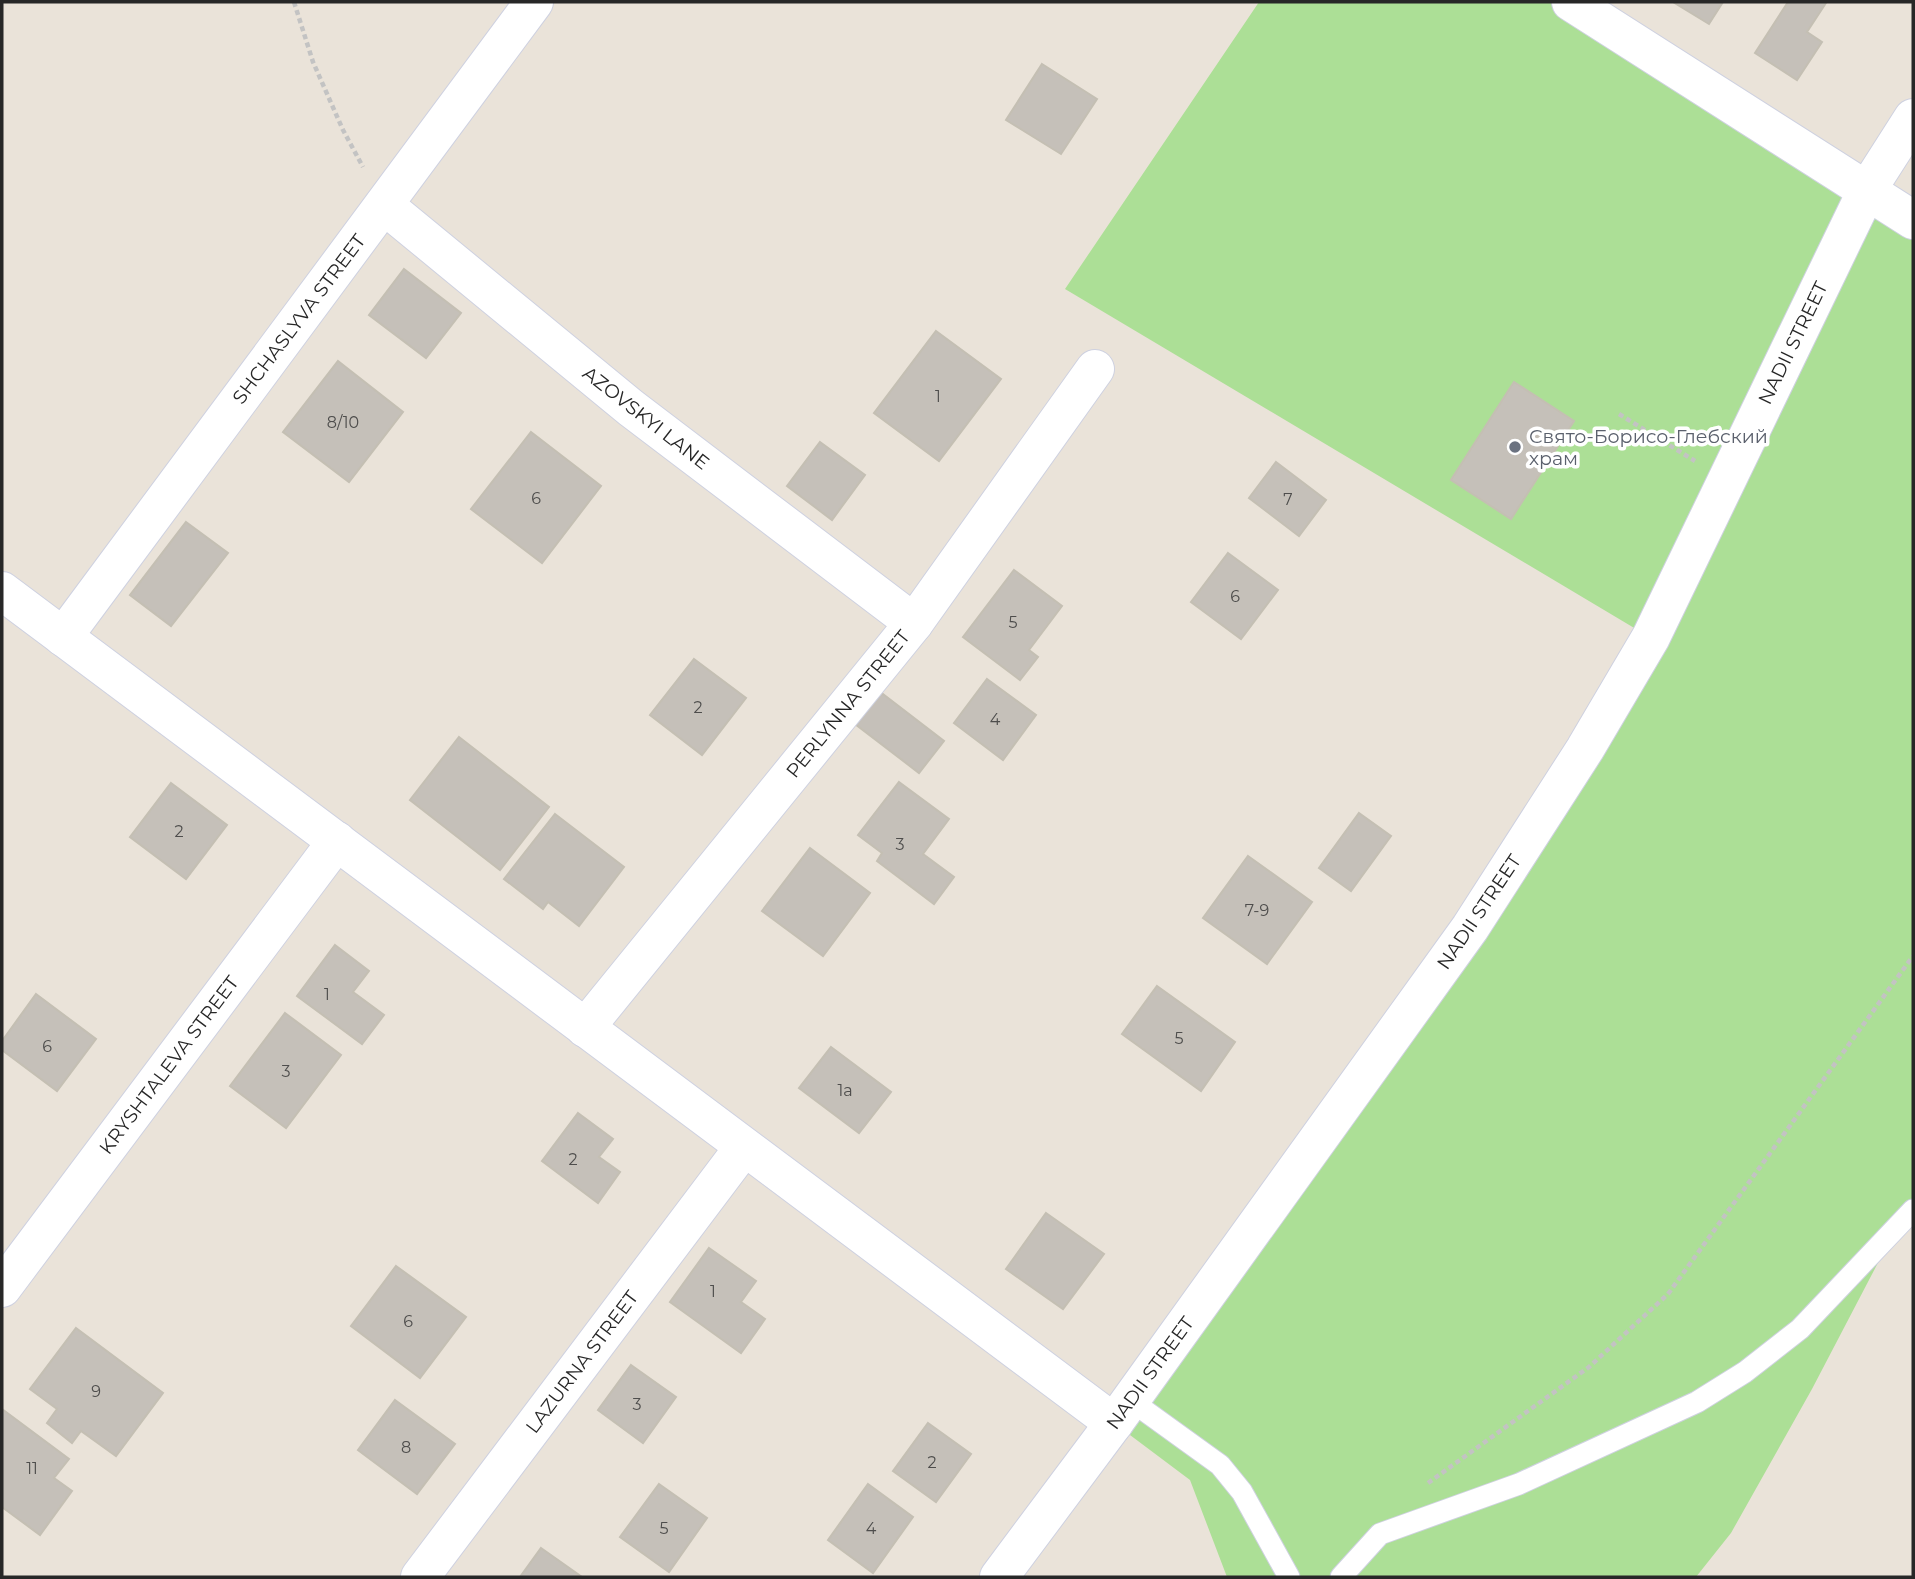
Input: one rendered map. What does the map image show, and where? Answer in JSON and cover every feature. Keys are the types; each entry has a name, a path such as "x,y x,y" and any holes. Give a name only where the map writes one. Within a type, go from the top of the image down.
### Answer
{"street":[{"name":"SHCHASLYVA STREET","path":"63,637 534,2"},
{"path":"1571,2 1913,220"},
{"name":"NADII STREET","path":"999,1577 1122,1412 1470,928 1585,749 1651,637 1867,190 1913,118"},
{"name":"AZOVSKYI LANE","path":"384,205 631,408 914,622"},
{"name":"PERLYNNA STREET","path":"585,1028 914,622 1095,369"},
{"path":"2,591 744,1147 1122,1412"},
{"name":"KRYSHTALEVA STREET","path":"2,1288 337,841"},
{"name":"LAZURNA STREET","path":"420,1577 744,1147"}],"lane":[{"path":"1341,1577 1380,1534 1520,1484 1697,1402 1735,1378 1800,1329 1913,1210"},
{"path":"1122,1412 1220,1465 1242,1492 1290,1577"}],"path":[{"path":"294,2 313,62 343,130 384,205"},
{"path":"1619,414 1727,480"},
{"path":"1424,1485 1589,1367 1668,1294 1913,956"}],"green space":[{"path":"1259,2 1571,2 1913,220 1913,1220 1881,1257 1812,1389 1731,1533 1696,1577 1227,1577 1190,1480 1114,1423 1651,638 1065,289"}],"building":[{"path":"1673,2 1723,2 1709,24"},
{"path":"1788,2 1826,3 1807,32 1822,42 1797,80 1755,53"},
{"path":"1042,64 1097,99 1061,154 1006,120"},
{"path":"404,269 461,313 426,358 369,315"},
{"path":"936,331 1001,379 939,461 874,413"},
{"path":"338,361 403,412 349,482 283,432"},
{"name":"Свято-Борисо-Глебский храм","path":"1514,382 1574,421 1511,519 1451,480"},
{"path":"531,432 601,486 542,563 471,509"},
{"path":"820,442 865,475 832,520 787,486"},
{"path":"1276,462 1326,500 1299,536 1249,498"},
{"path":"186,522 228,553 171,626 130,595"},
{"path":"1228,553 1278,590 1241,639 1191,602"},
{"path":"1014,570 1062,606 1029,650 1038,657 1020,680 963,637"},
{"path":"694,659 746,698 702,755 650,715"},
{"path":"987,679 1036,715 1003,760 954,723"},
{"path":"879,691 944,741 919,773 855,724"},
{"path":"459,737 549,807 500,870 410,800"},
{"path":"899,782 949,819 923,854 954,877 934,904 877,861 882,853 858,835"},
{"path":"171,783 227,825 186,879 130,837"},
{"path":"1359,813 1391,836 1351,891 1319,868"},
{"path":"555,814 624,867 579,926 548,902 543,909 504,879"},
{"path":"810,848 870,893 823,956 762,911"},
{"path":"1248,856 1312,902 1267,964 1203,918"},
{"path":"335,945 369,971 353,992 384,1015 362,1044 297,996"},
{"path":"1157,986 1235,1042 1201,1091 1122,1034"},
{"path":"36,994 96,1039 57,1091 2,1050 2,1041"},
{"path":"285,1013 341,1055 286,1128 230,1086"},
{"path":"831,1047 891,1092 859,1133 799,1088"},
{"path":"578,1113 613,1139 599,1157 620,1172 598,1203 542,1161"},
{"path":"1046,1213 1104,1254 1063,1309 1006,1269"},
{"path":"709,1248 756,1281 741,1302 765,1319 741,1353 670,1302"},
{"path":"396,1266 466,1317 420,1378 351,1326"},
{"path":"76,1328 163,1393 116,1456 81,1431 72,1443 47,1423 57,1409 30,1389"},
{"path":"631,1365 676,1397 643,1443 598,1410"},
{"path":"395,1400 455,1444 417,1494 358,1450"},
{"path":"2,1409 69,1459 54,1478 72,1491 40,1535 2,1507"},
{"path":"928,1423 971,1454 936,1502 893,1471"},
{"path":"659,1484 707,1518 669,1572 620,1537"},
{"path":"868,1484 913,1517 873,1573 828,1540"},
{"path":"541,1548 582,1577 520,1577"}],"place":[{"name":"Свято-Борисо-Глебский храм","path":"1515,447"}]}
